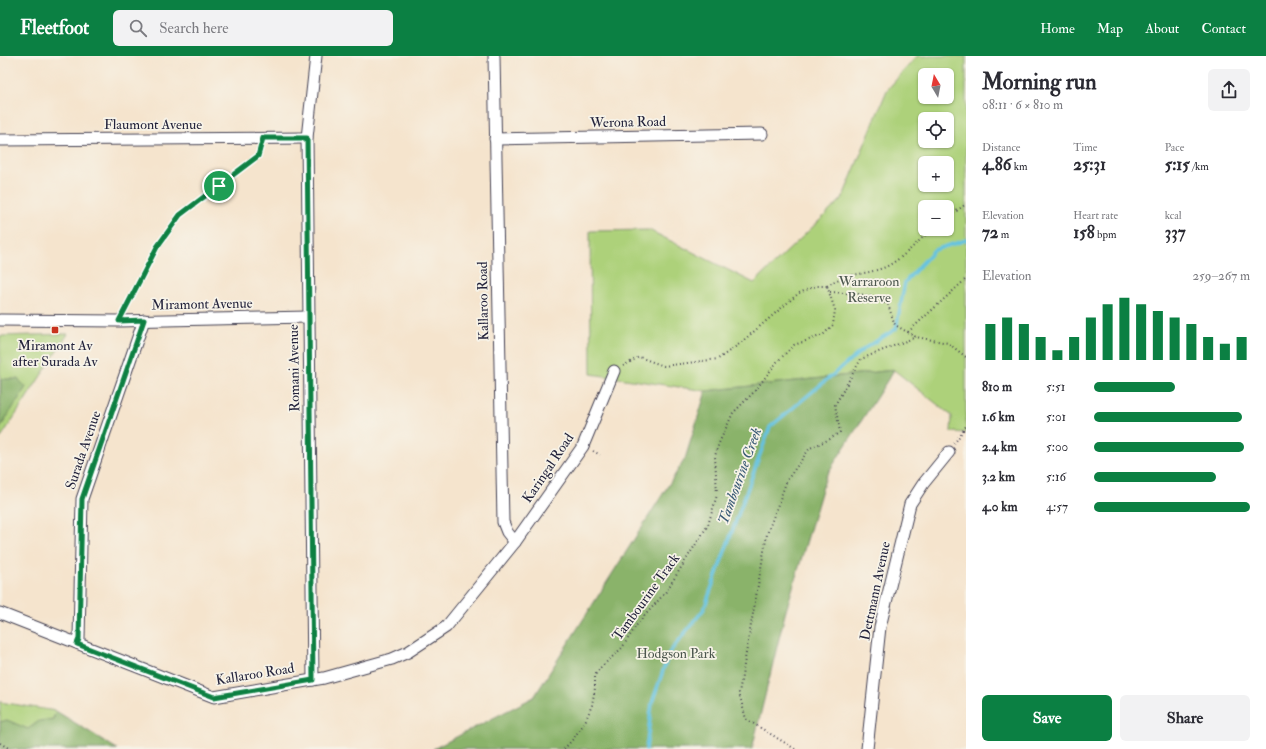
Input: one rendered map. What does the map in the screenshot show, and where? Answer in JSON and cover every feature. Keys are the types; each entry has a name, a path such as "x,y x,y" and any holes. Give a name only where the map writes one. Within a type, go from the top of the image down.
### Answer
{"street":[{"name":"Romani Avenue","path":"313,680 307,138 316,56"},
{"name":"Kallaroo Road","path":"494,56 503,522 507,532 515,542"},
{"name":"Werona Road","path":"495,139 762,134"},
{"name":"Flaumont Avenue","path":"0,140 307,138"},
{"name":"Miramont Avenue","path":"0,320 119,321 308,317"},
{"name":"Surada Avenue","path":"77,644 79,639 82,499 144,320"},
{"name":"Karingal Road","path":"507,553 583,446 614,371"},
{"name":"Dettmann Avenue","path":"867,749 880,627 910,504 923,484 948,452"},
{"name":"Kallaroo Road","path":"0,613 214,697 313,680 392,659 408,652 438,634 453,621 507,553"}],"path":[{"path":"119,321 157,247 180,215 258,156 263,138"},
{"path":"954,213 966,204"},
{"path":"614,371 639,357 664,366 718,359 738,345 799,293 816,286 827,286 839,277 873,272 884,267 896,260 924,236"},
{"path":"907,332 966,279"},
{"name":"Tambourine Track","path":"564,749 585,722 592,705 596,675 600,668 622,648 638,623 665,593 708,525 717,495 715,456 719,443 733,413 754,392 777,362 794,345 823,335 829,331 833,325 835,310 827,286"},
{"path":"830,292 859,294 874,297 888,305 895,325 916,337 948,343 966,357"},
{"path":"795,749 746,718 739,692 767,534 787,480 810,448 830,439 840,432 835,405 860,359 916,337"},
{"path":"948,452 966,426"},
{"path":"0,744 10,749"}],"green space":[{"name":"Warraroon Reserve","path":"917,56 966,56 966,433 951,432 952,416 894,370 706,391 591,374 590,231 649,230 754,283 842,199 887,90"},
{"path":"68,334 0,439 0,336"},
{"name":"Hodgson Park","path":"894,370 826,476 785,614 752,749 433,749 534,697 685,459 706,391"},
{"path":"1,379 18,379 26,387 0,428"},
{"path":"0,702 56,711 41,749 0,749"},
{"path":"56,711 117,749 0,749 0,722 7,720 28,729 39,721 53,719"}],"waterway":[{"name":"Tambourine Creek","path":"646,749 652,703 669,653 704,609 770,427 865,348 896,329 905,282 934,250 966,240"}],"place":[{"name":"Miramont Av after Surada Av","path":"55,330"}],"route":[{"path":"263,138 307,138 313,680 214,697 77,644 79,639 82,499 144,320 119,321 157,247 180,215 219,186 258,156 263,138"}]}
